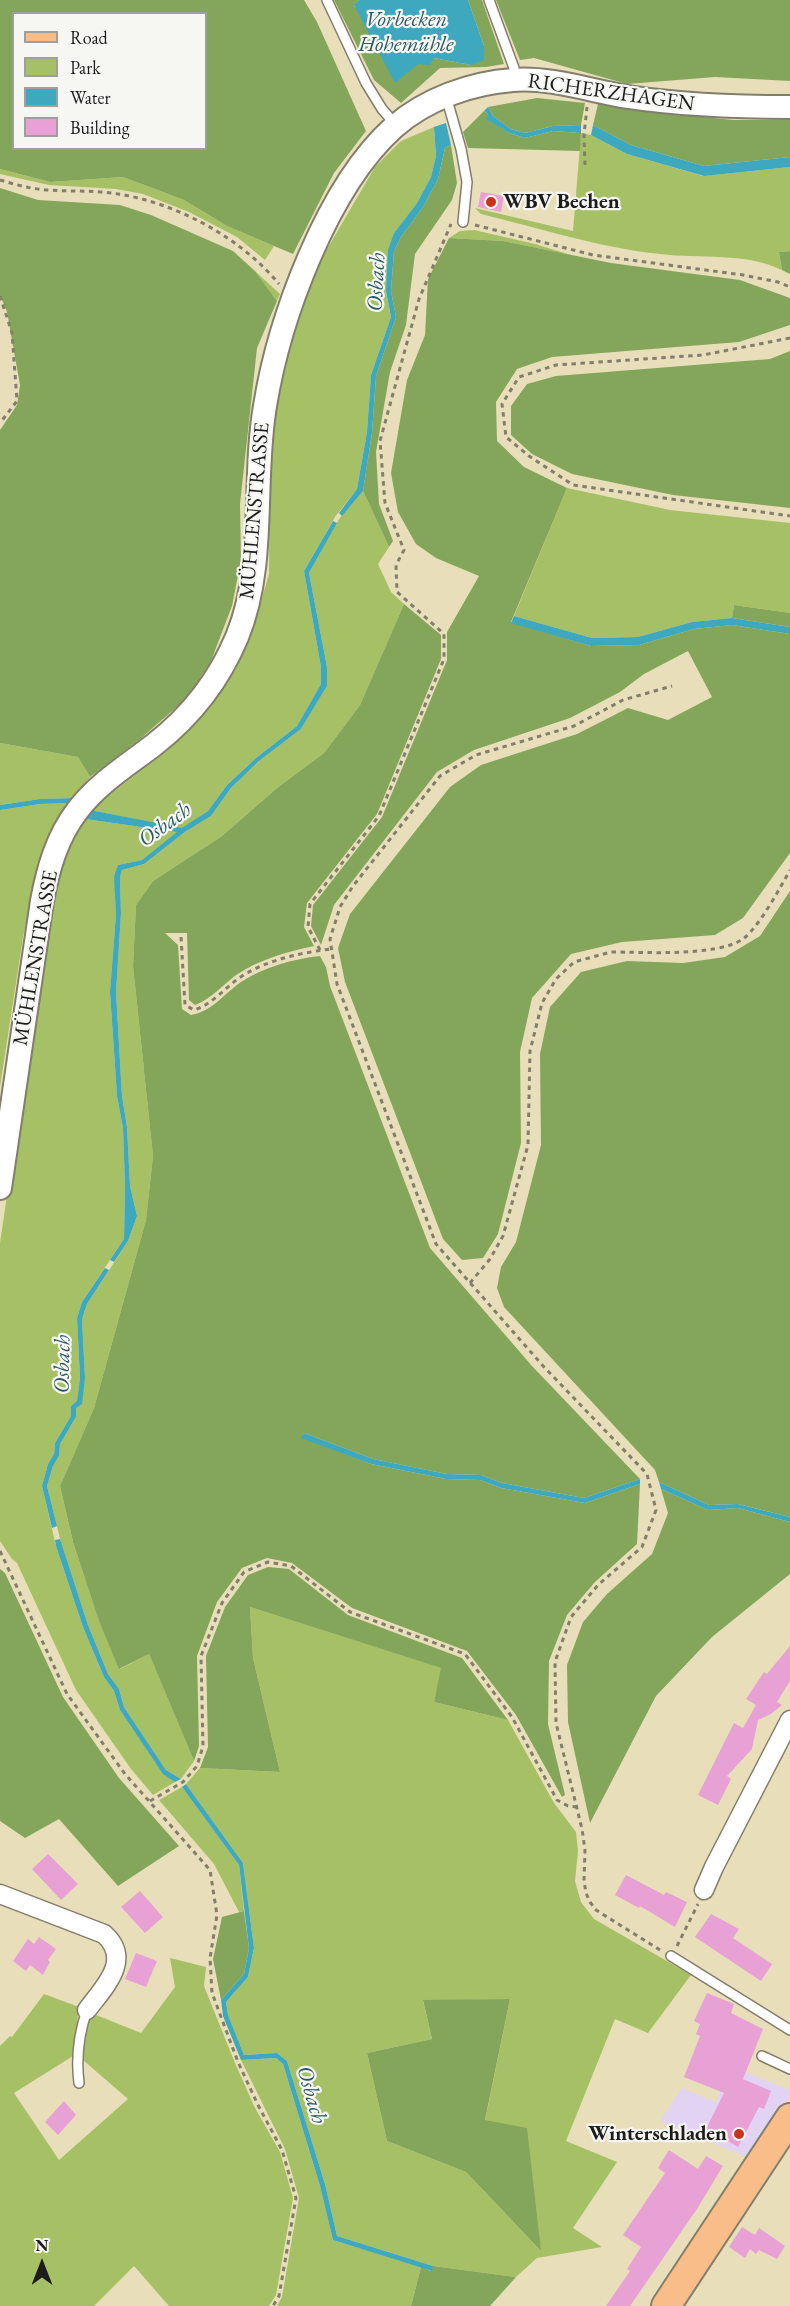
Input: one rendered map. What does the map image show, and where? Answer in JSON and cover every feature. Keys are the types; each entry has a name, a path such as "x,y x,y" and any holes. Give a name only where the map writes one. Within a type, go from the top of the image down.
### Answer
{"main road":[{"path":"666,2306 790,2118"}],"street":[{"name":"RICHERZHAGEN","path":"292,300 311,255 350,180 370,151 396,125 446,96 465,89 515,80 537,81 593,91 704,105 790,106"},
{"name":"MÜHLENSTRASSE","path":"0,1188 40,913 53,856 64,831 81,805 110,778 169,733 200,703 218,676 233,646 247,605 254,569 259,454 264,407 292,300"},
{"path":"704,1890 714,1866 790,1720"},
{"path":"0,1894 104,1934 112,1941 117,1959 113,1974 87,2010"}],"lane":[{"path":"327,0 366,83 382,109 396,125"},
{"path":"489,0 514,68 515,80"},
{"path":"446,96 466,174 463,222"},
{"path":"671,1956 790,2031"},
{"path":"79,2083 78,2057 82,2023 87,2010"},
{"path":"762,2056 790,2068"}],"path":[{"path":"585,165 584,135 588,103 593,91"},
{"path":"0,180 32,188 118,194 180,213 237,243 262,264 292,300"},
{"path":"321,950 308,927 310,904 380,816 444,659 444,634 397,592 396,565 404,550 385,503 380,441 419,299 450,224 463,222 594,255 743,275 778,282 790,287"},
{"path":"0,296 12,333 17,401 0,423"},
{"path":"790,338 703,355 556,365 519,377 502,404 506,437 529,456 573,485 790,516"},
{"path":"672,686 623,700 574,726 476,755 440,776 353,886 340,907 331,933 331,949 337,984 436,1244 544,1367 647,1474 656,1510 642,1547 598,1585 572,1617 555,1662 556,1723 572,1792 578,1807 585,1850 584,1881 590,1902 604,1916 671,1956 704,1890"},
{"path":"470,1283 503,1236 528,1145 530,1051 542,1003 556,979 574,962 598,954 694,951 719,947 743,939 754,927 790,870"},
{"path":"181,937 185,1005 194,1010 204,1006 253,970 285,957 331,949"},
{"path":"0,1551 67,1694 125,1774 210,1870 217,1915 210,1958 212,1993 238,2062 282,2150 296,2198 279,2296 273,2306"},
{"path":"150,1801 183,1782 197,1766 203,1746 201,1656 222,1603 244,1572 268,1562 291,1566 351,1612 465,1654 512,1717 557,1800 568,1806 578,1807"}],"shaded area":[{"path":"730,2066 790,2090 790,2097 749,2158 660,2121 682,2088 716,2102"}],"green space":[{"path":"0,0 304,0 317,22 366,131 334,173 293,254 227,226 184,200 123,177 50,182 0,169"},
{"path":"334,0 359,0 354,6 419,63 434,58 471,65 484,46 468,0 482,0 504,64 486,67 440,68 401,103 374,80"},
{"path":"496,0 790,0 790,81 715,77 627,84 534,58 520,60"},
{"path":"537,98 585,103 581,125 553,126 525,133 511,129 493,116 488,107"},
{"path":"598,104 734,120 790,120 790,157 704,166 631,145 593,125"},
{"path":"484,111 488,114 487,119 509,133 525,138 553,131 581,133 580,151 468,148 463,132"},
{"path":"434,127 436,156 431,177 417,203 394,233 386,291 391,317 371,375 367,432 357,489 335,517 304,571 321,667 321,684 297,726 256,758 227,785 208,811 182,829 90,810 167,751 207,708 235,671 256,618 269,574 270,452 280,385 298,311 320,261 375,167 401,141"},
{"path":"581,133 591,135 627,154 703,176 790,167 790,251 779,252 782,270 767,264 737,258 660,254 615,247 481,214 475,208 573,231"},
{"path":"451,145 457,183 452,200 415,254 406,325 390,372 376,452 379,504 393,541 389,547 363,491 372,433 376,376 396,317 391,291 394,251 401,237 423,207 438,179 445,148"},
{"path":"0,169 50,182 123,177 184,200 227,226 274,246 265,260 237,237 189,212 143,194 116,189 49,185 0,174"},
{"path":"0,188 38,200 120,205 151,215 233,251 255,271 277,301 257,348 240,504 241,560 232,606 211,661 187,698 140,739 90,777 78,757 0,743 0,430 17,405 20,385 7,312 0,295"},
{"path":"474,230 571,255 503,241 449,238 460,231"},
{"path":"449,238 503,241 611,263 740,280 790,298 790,325 739,342 552,357 517,369 496,402 497,441 524,467 567,488 511,622 591,646 639,645 694,629 732,625 790,634 790,853 743,918 715,935 622,942 571,954 532,998 520,1052 521,1143 498,1234 483,1258 462,1260 443,1239 345,982 338,948 350,914 450,787 481,765 577,734 628,708 668,720 712,697 688,651 644,674 620,692 570,718 474,750 437,772 334,905 321,945 311,926 313,905 382,817 447,660 447,632 479,576 436,558 416,544 398,512 391,473 407,380 425,335 428,279"},
{"path":"790,251 790,274 782,270 779,252"},
{"path":"255,271 280,294 277,301"},
{"path":"790,351 790,508 673,495 572,474 532,454 511,435 511,406 527,384 556,376 770,359"},
{"path":"567,488 670,510 790,523 790,613 734,605 732,618 692,622 638,637 592,638 514,616"},
{"path":"363,491 389,547 378,564 391,592 404,604 360,705 324,753 277,788 222,836 153,881 136,905 133,966 153,1156 146,1220 94,1408 60,1486 73,1542 99,1620 120,1669 149,1654 194,1761 181,1779 166,1770 124,1707 119,1689 108,1674 88,1625 61,1543 47,1486 53,1466 59,1456 60,1444 76,1417 76,1408 85,1378 82,1319 87,1304 128,1241 137,1216 130,1186 116,992 121,914 120,877 122,870 144,864 185,832 211,816 231,788 259,761 301,729 327,686 327,667 309,573 339,519"},
{"path":"404,604 441,635 441,659 377,814 307,903 304,927 314,946 264,960 236,975 212,996 195,1005 189,1000 187,933 165,933 178,945 182,1009 191,1015 205,1010 241,982 259,972 300,959 320,956 430,1248 532,1366 640,1479 584,1498 502,1483 481,1475 447,1474 373,1459 304,1433 302,1437 371,1464 446,1479 480,1480 501,1488 585,1503 640,1484 637,1544 595,1582 567,1615 549,1661 548,1724 565,1795 562,1797 516,1715 467,1651 352,1608 292,1563 267,1558 242,1568 217,1602 197,1656 199,1746 194,1761 149,1654 119,1669 99,1621 73,1542 60,1486 94,1408 146,1220 153,1156 133,966 136,905 153,881 222,836 277,788 324,753 360,705"},
{"path":"734,605 790,613 790,627 732,618"},
{"path":"0,743 78,757 90,777 74,798 40,799 0,805"},
{"path":"70,803 33,890 23,937 0,1087 0,810 40,804"},
{"path":"85,819 178,832 142,860 118,865 115,877 116,914 110,992 117,1096 123,1128 124,1239 82,1302 77,1318 80,1378 77,1402 71,1406 71,1416 55,1443 54,1454 48,1464 42,1486 56,1546 83,1627 104,1677 114,1691 120,1710 163,1773 175,1782 153,1795 131,1769 76,1690 17,1563 0,1541 0,1243 50,904 65,851"},
{"path":"790,891 790,1517 738,1504 709,1505 659,1482 655,1470 504,1307 497,1288 501,1267 516,1242 541,1145 540,1054 550,1007 581,972 627,961 683,963 725,957 760,936"},
{"path":"661,1489 708,1510 738,1508 790,1522 790,1574 712,1637 656,1696 590,1823 568,1722 567,1665 583,1622 607,1594 652,1554 668,1513"},
{"path":"268,1567 289,1569 348,1615 462,1658 508,1720 434,1702 441,1668 250,1607 253,1658 280,1772 200,1768 208,1747 206,1656 225,1607 248,1575"},
{"path":"0,1569 5,1573 63,1697 119,1778 179,1846 118,1886 59,1819 25,1838 0,1821"},
{"path":"250,1607 442,1668 434,1702 508,1720 554,1803 576,1832 578,1851 575,1881 581,1902 594,1919 691,1975 648,2033 615,2019 566,2141 617,2162 573,2228 602,2247 537,2258 516,2277 433,2266 337,2236 325,2184 287,2061 277,2053 244,2055 228,2015 226,2002 248,1977 254,1948 243,1863 186,1784 200,1768 280,1772 253,1658","holes":["510,1999 485,2121 540,2250 466,2172 387,2141 367,2053 432,2039 423,2001"]},
{"path":"182,1787 239,1865 244,1911 239,1912 214,1864 159,1800"},
{"path":"244,1911 249,1948 244,1974 221,2000 213,1959 222,1917"},
{"path":"170,1958 206,1967 204,1986 254,2106 280,2152 293,2198 276,2295 269,2306 169,2306 134,2266 94,2306 0,2306 0,2046 10,2036 12,2037 44,1994 79,2007 73,2056 14,2093 59,2160 128,2099 83,2060 87,2019 91,2013 141,2033 175,1987"},
{"path":"510,1999 485,2120 527,2128 541,2251 466,2172 387,2141 367,2053 432,2039 423,2000"},
{"path":"276,2058 283,2064 320,2186 333,2240 421,2267 411,2306 277,2306 282,2297 299,2198 285,2149 241,2060"},
{"path":"433,2266 516,2277 490,2306 411,2306 421,2267 431,2271"}],"water":[{"name":"Vorbecken Hohemühle","path":"359,0 468,0 484,46 484,60 471,65 434,58 430,65 418,64 395,83 354,5"},
{"path":"488,107 493,116 511,129 525,133 553,126 581,125 581,133 553,131 525,138 509,133 486,119 488,114 484,111"},
{"path":"446,123 451,145 445,148 438,179 423,207 401,237 394,251 391,291 396,317 376,376 372,433 363,491 342,516 339,513 357,489 367,432 371,375 391,317 386,291 388,250 394,233 417,203 431,177 436,156 434,127"},
{"path":"593,125 631,145 704,166 790,157 790,167 704,176 627,154 591,135"},
{"name":"Osbach","path":"333,521 337,523 309,573 327,667 327,686 301,729 259,761 231,788 211,816 185,832 144,864 122,870 116,992 130,1186 137,1216 128,1241 114,1262 110,1260 124,1239 125,1186 123,1128 117,1096 110,992 116,914 114,877 118,865 142,860 177,832 85,819 90,810 182,828 208,811 227,785 256,758 297,726 321,684 321,667 304,571"},
{"path":"514,616 592,638 638,637 692,622 732,618 790,627 790,634 732,625 694,629 639,645 591,646 511,623"},
{"path":"74,798 70,803 40,804 0,810 0,805 40,799"},
{"path":"105,1268 109,1270 87,1304 82,1319 85,1378 82,1404 76,1408 76,1417 60,1444 59,1456 53,1466 47,1486 57,1526 52,1528 42,1486 48,1464 54,1454 55,1443 71,1416 71,1406 77,1401 80,1378 77,1318 82,1302"},
{"path":"304,1433 373,1459 447,1474 481,1475 502,1483 584,1498 640,1479 640,1484 585,1503 501,1488 480,1480 446,1479 371,1464 301,1438"},
{"path":"659,1482 709,1505 738,1504 790,1517 790,1522 738,1508 708,1510 661,1489"},
{"path":"60,1539 88,1625 108,1674 119,1689 124,1707 166,1770 181,1779 175,1782 163,1774 120,1710 114,1691 104,1677 83,1627 56,1546 55,1540"},
{"path":"186,1784 243,1863 254,1948 248,1977 226,2002 228,2015 244,2055 277,2053 287,2061 325,2184 337,2236 433,2266 432,2271 333,2240 320,2186 283,2064 276,2058 241,2060 223,2016 221,2000 244,1974 249,1948 239,1865 182,1787"}],"building":[{"name":"WBV Bechen","path":"481,192 504,196 501,212 478,207"},
{"path":"790,1646 790,1681 777,1702 782,1705 771,1714 758,1720 752,1749 727,1776 731,1779 718,1805 698,1795 734,1723 743,1728 756,1705 746,1699 764,1672 767,1674"},
{"path":"48,1854 78,1884 61,1900 32,1869"},
{"path":"626,1875 664,1895 666,1892 687,1902 675,1927 640,1906 639,1908 615,1895"},
{"path":"140,1891 163,1917 145,1933 121,1907"},
{"path":"711,1914 739,1929 733,1938 772,1964 761,1981 695,1937"},
{"path":"39,1937 56,1949 48,1960 50,1962 43,1975 30,1965 26,1971 13,1961 28,1939 34,1944"},
{"path":"136,1953 157,1961 146,1987 125,1979"},
{"path":"707,1993 734,2004 731,2013 763,2029 743,2079 771,2091 764,2109 759,2107 738,2147 706,2129 724,2093 684,2077 700,2036 696,2034 700,2024 694,2021"},
{"path":"64,2101 76,2115 58,2135 45,2122"},
{"path":"669,2150 698,2169 706,2156 723,2166 697,2209 630,2306 606,2306 630,2271 627,2269 641,2247 623,2235 665,2173 658,2168"},
{"path":"742,2227 755,2235 759,2228 785,2246 777,2259 759,2250 756,2254 750,2249 745,2258 729,2247"}],"place":[{"name":"WBV Bechen","path":"491,202"},
{"name":"Winterschladen","path":"739,2134"}]}
